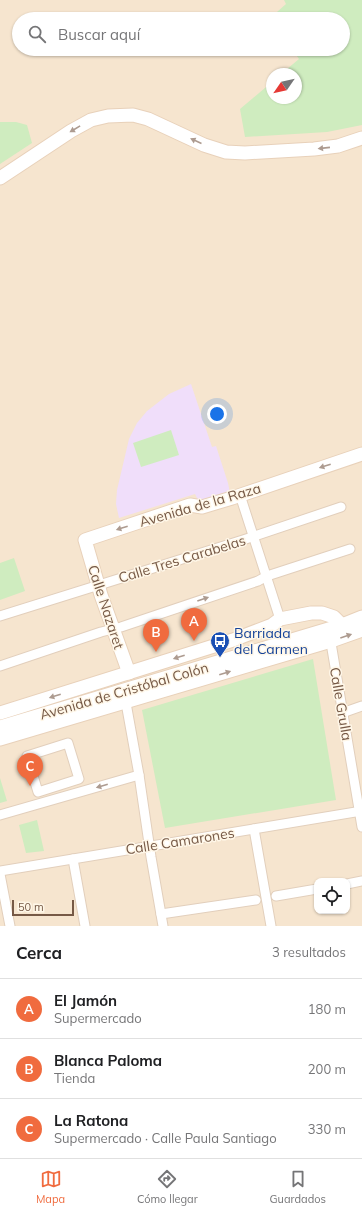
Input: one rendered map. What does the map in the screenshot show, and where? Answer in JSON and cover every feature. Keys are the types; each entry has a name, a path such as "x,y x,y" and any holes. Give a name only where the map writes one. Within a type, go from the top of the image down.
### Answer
{"street":[{"path":"0,178 71,131 91,120 108,116 133,115 148,119 204,145 226,152 245,153 314,149 338,146 362,138"},
{"name":"Avenida de la Raza","path":"84,540 190,505 202,507 362,454"},
{"path":"240,495 280,619"},
{"name":"Calle Tres Carabelas","path":"0,616 254,537 341,507"},
{"name":"Calle Nazaret","path":"84,540 98,586 129,673"},
{"path":"0,666 350,549"},
{"path":"0,713 233,640 272,625 280,619 311,613 322,613 334,616 342,625"},
{"name":"Avenida de Cristóbal Colón","path":"0,728 126,703 329,635 342,625 362,617"},
{"path":"329,635 362,630"},
{"name":"Avenida de Cristóbal Colón","path":"0,728 329,635"},
{"name":"Calle Grulla","path":"329,635 361,811 362,827"},
{"path":"126,703 163,926"},
{"path":"342,713 362,706"},
{"path":"68,743 79,779 38,792 27,756 68,743"},
{"path":"0,815 139,775"},
{"name":"Calle Camarones","path":"0,871 361,811"},
{"path":"254,829 270,926"},
{"path":"73,859 85,926"},
{"path":"0,874 10,926"},
{"path":"350,883 362,881"},
{"path":"276,896 314,890"},
{"path":"161,914 256,900"}],"shaded area":[{"path":"0,0 362,0 362,926 0,926"},
{"path":"191,384 212,447 216,446 230,493 199,502 195,494 119,518 116,504 117,490 129,439 137,423 147,411 169,394"}],"green space":[{"path":"284,0 362,0 362,125 327,132 245,137 240,109 266,87 266,104 302,104 302,68 288,68 299,59 297,56 350,56 350,12 277,12 286,4"},
{"path":"0,122 16,122 27,125 32,143 0,164"},
{"path":"171,430 179,455 141,467 133,443"},
{"path":"14,558 25,591 0,600 0,563"},
{"path":"313,659 336,800 165,828 142,710"},
{"path":"0,778 7,801 0,803"},
{"path":"37,820 44,851 26,853 19,825"}],"place":[{"name":"El Jamón","path":"194,641"},
{"name":"Blanca Paloma","path":"156,652"},
{"name":"Barriada del Carmen","path":"220,658"},
{"name":"La Ratona","path":"30,786"}]}
